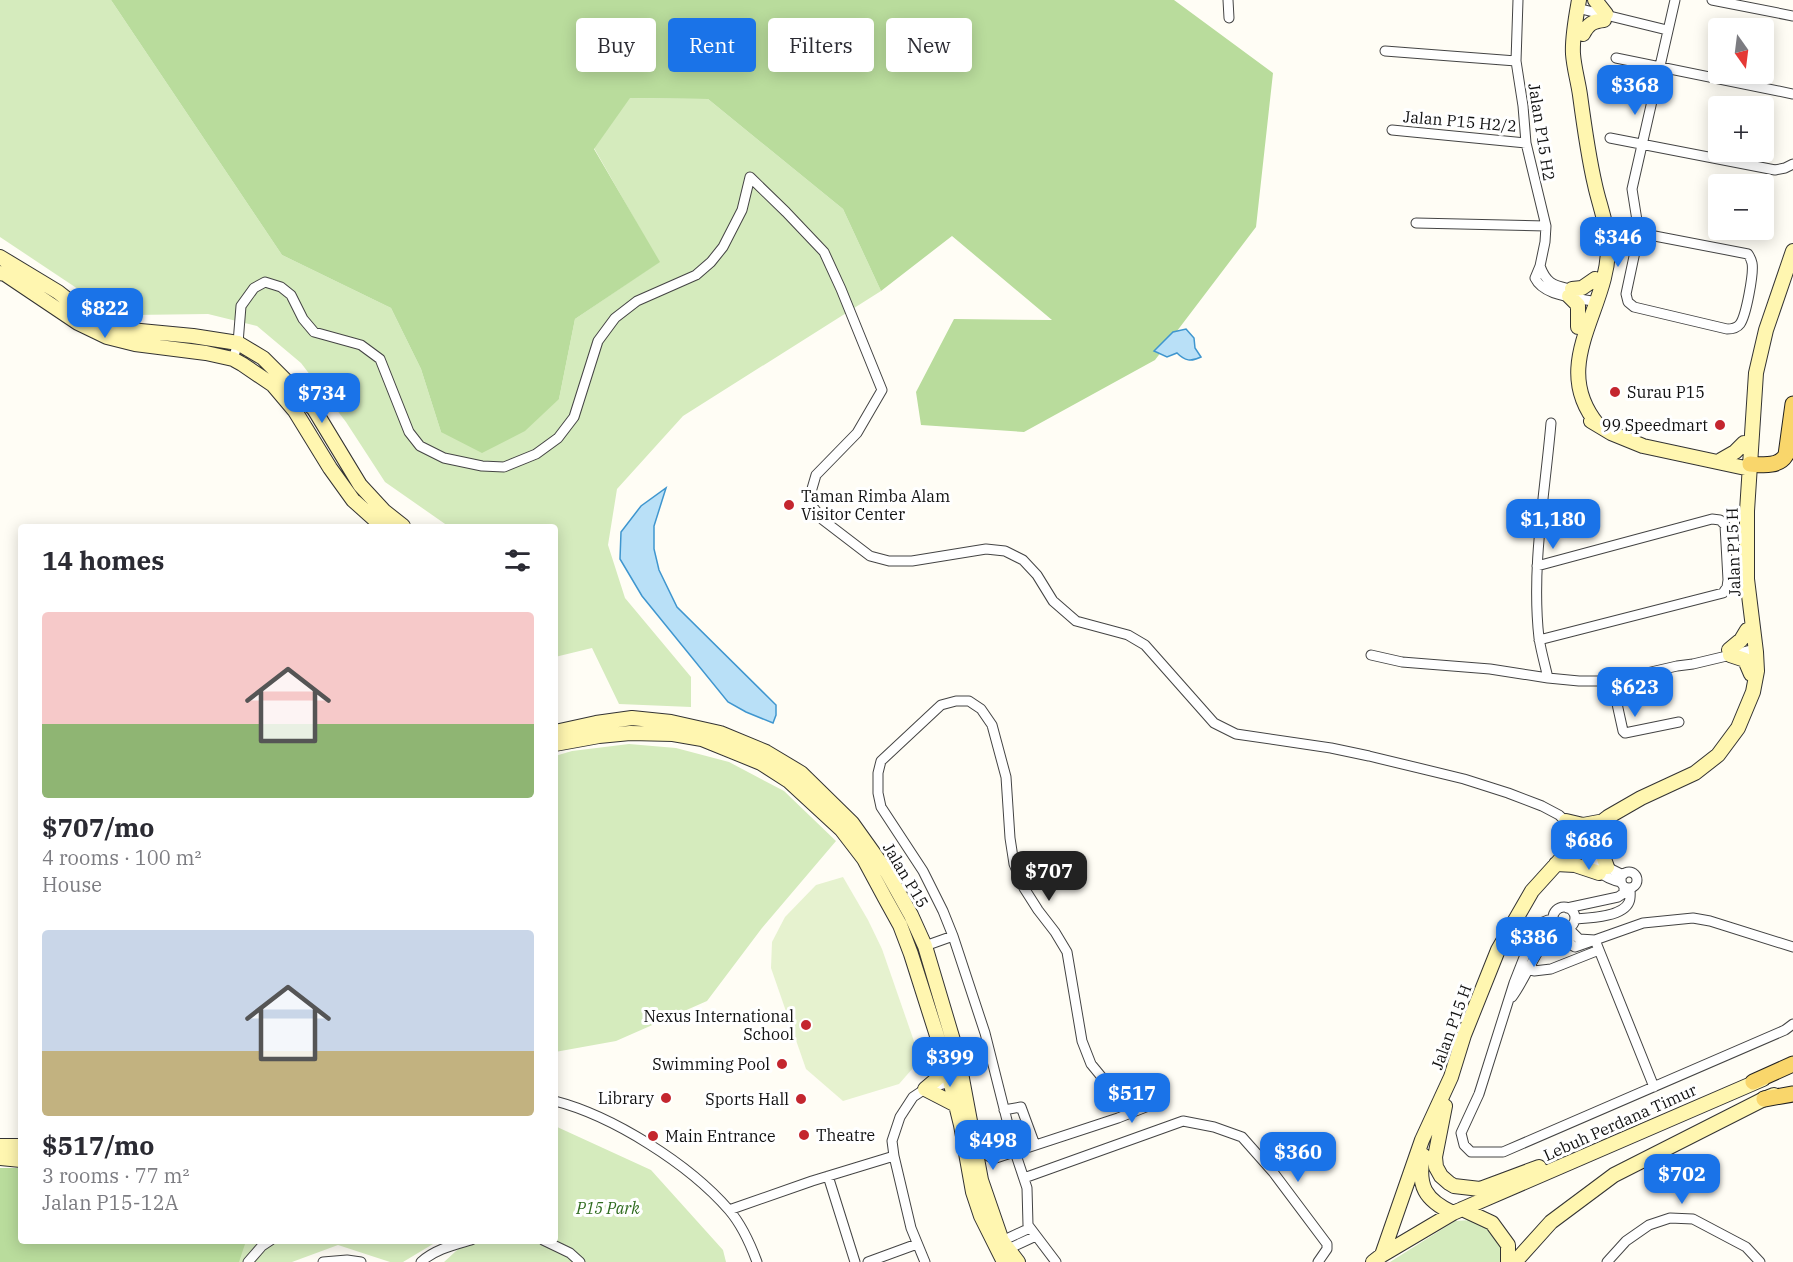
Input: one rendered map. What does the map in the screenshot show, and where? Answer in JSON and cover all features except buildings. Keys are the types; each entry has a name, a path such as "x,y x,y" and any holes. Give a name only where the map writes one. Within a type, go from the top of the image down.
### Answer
{"main road":[{"path":"1747,468 1783,461 1786,455 1793,404"},
{"path":"1753,1082 1793,1066"},
{"path":"1764,1099 1793,1094"}],"street":[{"path":"1228,0 1229,18"},
{"name":"Jalan P15 H2","path":"1518,0 1516,61 1526,142 1546,226 1540,266 1544,279 1552,284 1570,293 1593,298"},
{"path":"1639,233 1748,254 1753,270 1741,323 1727,330 1634,307 1628,302 1626,294 1639,233 1632,189 1675,0"},
{"path":"1712,0 1793,16"},
{"path":"1583,7 1605,17 1667,33"},
{"path":"1579,93 1583,7"},
{"path":"1583,7 1573,53 1589,155 1608,242 1606,265 1578,327 1572,349 1570,368 1573,389 1585,418 1611,433 1643,446 1747,468"},
{"path":"1583,34 1588,25 1605,17"},
{"path":"1385,51 1516,61"},
{"path":"1616,58 1793,94"},
{"name":"Jalan P15 H2/2","path":"1392,130 1526,142"},
{"path":"1610,138 1775,170 1793,164"},
{"path":"233,359 238,343 241,306 254,288 265,282 281,287 291,296 303,319 314,332 361,345 380,358 409,432 420,446 444,458 482,466 504,467 536,454 558,438 574,417 598,341 615,318 637,301 696,275 711,262 723,247 742,210 750,177 824,252 835,273 882,390 857,433 816,475 811,492 813,507 823,520 870,556 890,561 912,561 986,549 1005,551 1023,560 1037,575 1053,601 1076,621 1128,635 1145,645 1214,723 1236,734 1331,748 1414,766 1497,789 1546,809 1579,840 1587,861 1603,870 1613,880 1625,883"},
{"path":"1598,425 1585,405 1579,387 1578,369 1595,279 1600,265 1604,220"},
{"path":"1416,223 1546,226"},
{"name":"Jalan P15 H","path":"1738,728 1751,674 1752,647 1747,579 1747,468 1744,443 1751,387 1766,330 1793,251"},
{"path":"0,257 58,292 92,319 130,330 238,343 262,358 314,409 360,485 384,511 400,524"},
{"path":"0,273 5,274 78,323 107,337 135,344 206,353 233,359 273,386 295,411 353,500 380,524"},
{"path":"1578,327 1578,305 1570,293 1595,279"},
{"name":"Jalan P15 H","path":"1377,1258 1498,950 1532,891 1579,840 1606,819 1641,798 1695,773 1718,755 1738,728 1753,692 1757,670 1747,630 1741,579 1747,468 1756,373"},
{"path":"1548,678 1539,640 1536,596 1551,423"},
{"path":"1720,461 1744,443"},
{"path":"1537,566 1712,519 1720,520 1725,525 1728,580 1723,593 1539,640"},
{"path":"1730,653 1747,630"},
{"path":"1371,655 1402,662 1490,669 1548,678 1612,681 1677,666 1692,659 1752,647"},
{"path":"1730,653 1745,660 1751,674"},
{"path":"1612,681 1625,733 1678,722"},
{"path":"1056,1262 1028,1225 1027,1188 1015,1152 985,1033 953,936 933,889 906,842 881,807 878,793 878,773 881,761 941,705 956,701 969,701 981,709 992,725 1006,777 1014,864 1024,888 1067,952 1082,1041 1091,1064 1123,1102 1127,1114"},
{"name":"Jalan P15","path":"558,729 632,718 671,722 720,733 766,752 801,772 887,872 912,915 925,946 958,1057 956,1105 973,1192 981,1216 1005,1251 1018,1262"},
{"name":"Jalan P15","path":"558,743 630,733 673,734 702,740 761,763 789,781 847,826 900,925 946,1064 956,1081 975,1148 981,1180 1005,1251"},
{"path":"1565,825 1583,825 1606,819 1601,852 1603,870"},
{"path":"1565,825 1566,837 1560,860 1603,870"},
{"path":"1625,883 1624,893 1618,897 1556,910 1560,926 1571,945 1575,947 1643,922 1693,918 1710,921 1793,947"},
{"path":"1575,919 1610,914 1625,908 1631,901 1625,883"},
{"path":"1509,1001 1525,978 1546,939 1560,926 1574,923 1573,912 1567,908"},
{"path":"1560,926 1548,920 1543,922 1522,961 1479,1094 1461,1133 1464,1145 1471,1152 1503,1152 1785,1030 1793,1024"},
{"path":"925,946 953,936"},
{"path":"1595,940 1654,1087"},
{"path":"1525,978 1543,974 1599,950"},
{"path":"1531,966 1534,971 1551,969"},
{"path":"925,1262 911,1228 892,1141 900,1117 913,1096 938,1078 946,1064"},
{"path":"1450,1077 1435,1157 1436,1167 1449,1184 1480,1189 1543,1166 1575,1159"},
{"path":"925,1089 956,1081"},
{"name":"Lebuh Perdana Timur","path":"1377,1258 1457,1211 1753,1082"},
{"path":"925,1089 956,1105"},
{"path":"1515,1262 1551,1222 1614,1175 1764,1099 1793,1089"},
{"path":"558,1102 610,1122 652,1146 694,1176 729,1210 744,1232 757,1262"},
{"path":"1004,1110 1021,1107 1035,1145"},
{"path":"975,1148 996,1158 1146,1107"},
{"path":"1024,1178 1183,1121 1214,1127 1242,1137 1273,1172 1327,1244 1327,1249 1318,1262"},
{"name":"Jalan P15 H","path":"1430,1126 1421,1165 1420,1179 1425,1193 1446,1210 1457,1211 1492,1223 1508,1245 1508,1262"},
{"path":"0,1146 18,1146"},
{"path":"729,1210 894,1156"},
{"path":"0,1158 18,1160"},
{"path":"828,1176 855,1262"},
{"path":"1607,1262 1626,1242 1649,1225 1670,1218 1693,1219 1746,1247 1760,1262"},
{"path":"1005,1251 1033,1232"},
{"path":"248,1262 265,1244"},
{"path":"421,1262 436,1251 454,1244"},
{"path":"551,1244 570,1253 580,1262"},
{"path":"868,1262 917,1245"},
{"path":"323,1262 347,1260 361,1262"}],"green space":[{"path":"0,0 111,0 282,255 391,308 421,369 441,432 559,399 575,319 659,262 594,148 629,98 708,99 843,209 881,291 683,416 617,489 608,545 625,598 691,677 691,707 619,704 592,648 558,656 558,524 445,524 385,482 346,422 301,363 257,326 208,314 132,315 81,291 0,237"},
{"path":"111,0 1174,0 1273,73 1256,227 1155,360 1024,432 921,425 916,392 954,319 1052,320 952,236 881,291 843,209 708,99 630,98 594,149 660,262 575,319 559,399 525,431 482,453 441,432 421,369 391,308 282,255"},
{"path":"629,744 676,748 729,762 784,791 836,841 762,928 707,1001 616,1041 558,1051 558,755 572,751"},
{"path":"843,877 882,949 916,1047 913,1068 899,1084 843,1101 806,1069 771,968 772,942 785,917 816,885"},
{"name":"P15 Park","path":"558,1127 651,1170 723,1250 726,1262 444,1262 464,1244 558,1244"},
{"path":"0,1168 18,1168 18,1244 433,1244 403,1262 390,1262 338,1245 292,1262 0,1262"},
{"path":"0,1168 18,1168 18,1244 245,1244 239,1262 0,1262"},
{"path":"1471,1220 1487,1224 1501,1247 1501,1262 1390,1262 1455,1221"}],"water":[{"path":"1186,329 1194,338 1195,348 1201,357 1188,360 1177,353 1167,357 1154,351 1173,332"},
{"path":"666,488 654,526 654,549 659,570 677,607 776,705 773,723 728,702 642,596 620,559 621,532 641,506"}],"place":[{"name":"Surau P15","path":"1615,392"},
{"name":"99 Speedmart","path":"1720,425"},
{"name":"Taman Rimba Alam Visitor Center","path":"789,505"},
{"name":"Nexus International School","path":"806,1025"},
{"name":"Swimming Pool","path":"782,1064"},
{"name":"Library","path":"666,1098"},
{"name":"Sports Hall","path":"801,1099"},
{"name":"Theatre","path":"804,1135"},
{"name":"Main Entrance","path":"653,1136"}]}
